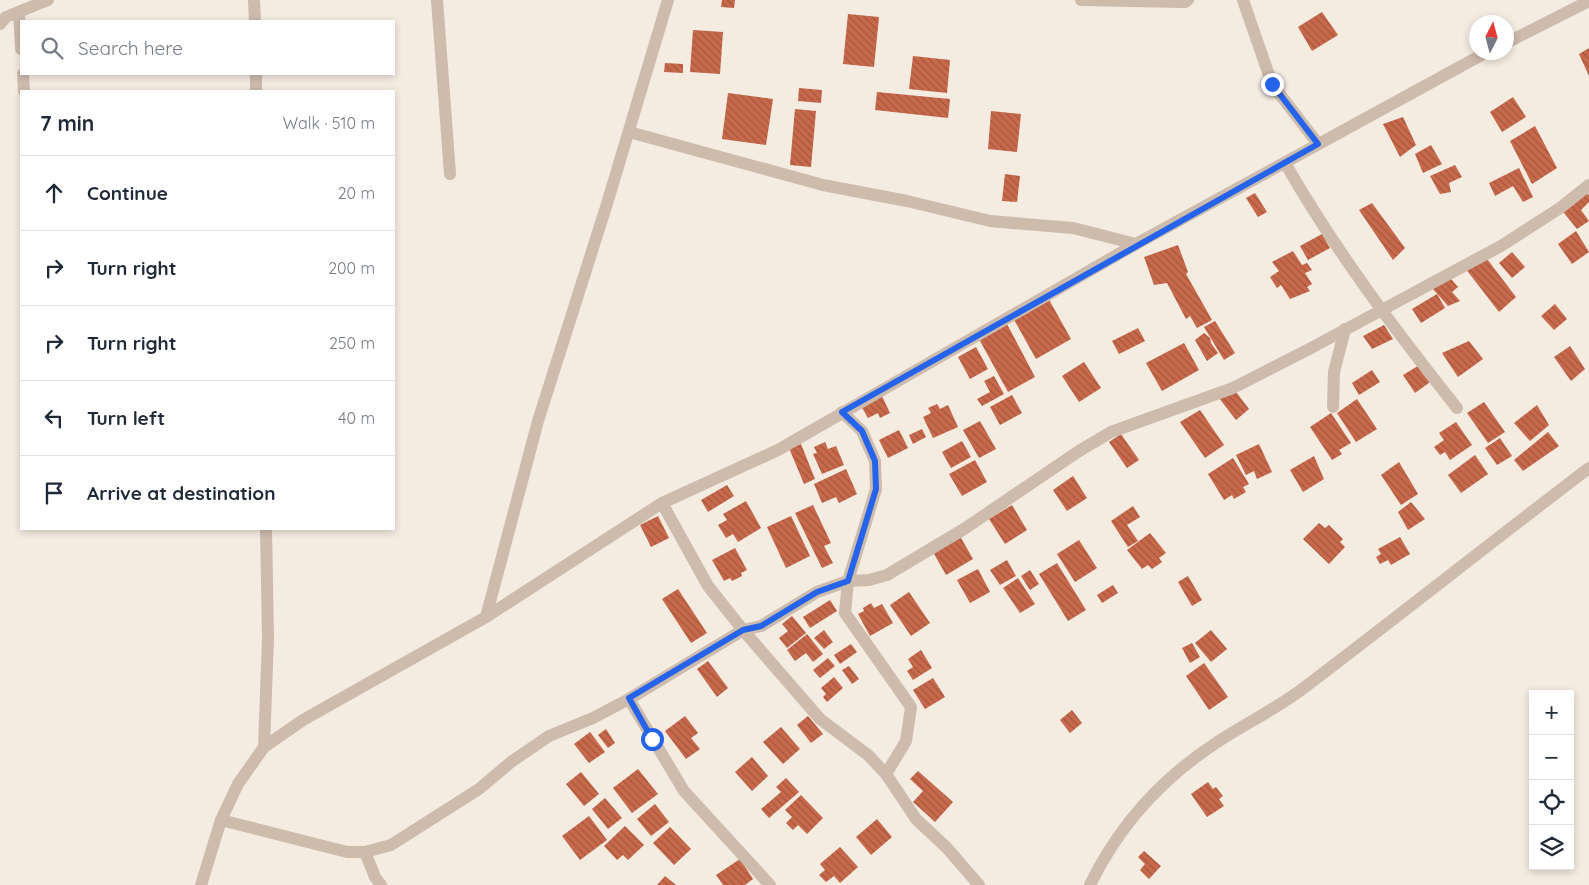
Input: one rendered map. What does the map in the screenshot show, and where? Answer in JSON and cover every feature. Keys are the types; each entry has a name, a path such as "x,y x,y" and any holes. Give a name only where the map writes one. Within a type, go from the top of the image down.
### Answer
{"street":[{"path":"2,19 48,0"},
{"path":"254,0 255,20"},
{"path":"437,0 450,174"},
{"path":"486,616 538,421 668,0"},
{"path":"1081,0 1185,2 1188,0"},
{"path":"1243,0 1272,84 1318,144"},
{"path":"1514,39 1589,2"},
{"path":"19,12 20,30"},
{"path":"200,885 220,820 238,784 264,747 303,720 486,616 662,502 778,450 1136,244 1472,60"},
{"path":"23,75 24,90"},
{"path":"256,75 256,90"},
{"path":"628,132 823,185 990,221 1073,228 1136,244"},
{"path":"1285,163 1313,212 1354,273 1457,408"},
{"path":"220,820 347,852 365,852 390,845 479,789 511,762 549,736 593,718 743,630 761,626 817,592 848,581 869,580 887,575 964,529 1079,451 1111,432 1233,388 1502,246 1589,186"},
{"path":"1333,407 1334,372 1345,329"},
{"path":"842,412 862,431 875,461 876,489 848,581 845,613 911,707 906,741 886,774"},
{"path":"1090,885 1105,853 1142,804 1177,772 1219,741 1281,706 1589,468"},
{"path":"662,502 708,586 743,630 820,719 868,756 886,774 916,819 947,848 979,885"},
{"path":"264,747 268,638 266,530"},
{"path":"629,698 684,791 770,885"},
{"path":"365,852 376,882"}],"building":[{"path":"722,0 735,0 734,8 721,7"},
{"path":"1322,12 1338,35 1312,51 1298,27"},
{"path":"848,14 879,17 874,67 843,64"},
{"path":"693,30 723,32 720,74 690,72"},
{"path":"1589,48 1589,76 1579,54"},
{"path":"913,56 950,60 947,93 909,89"},
{"path":"665,63 683,64 683,73 664,72"},
{"path":"799,88 822,90 821,103 798,101"},
{"path":"877,92 950,99 948,118 875,110"},
{"path":"728,93 773,99 766,145 722,139"},
{"path":"1513,97 1526,117 1502,132 1490,112"},
{"path":"795,109 816,111 811,167 790,165"},
{"path":"991,111 1021,114 1017,152 988,149"},
{"path":"1403,117 1416,145 1400,157 1383,124"},
{"path":"1535,126 1557,168 1532,184 1510,141"},
{"path":"1431,145 1442,164 1423,173 1415,154"},
{"path":"1455,165 1462,177 1449,183 1451,192 1440,194 1430,176"},
{"path":"1519,168 1533,197 1523,202 1513,186 1495,196 1489,183"},
{"path":"1005,174 1020,176 1017,202 1002,201"},
{"path":"1582,191 1589,195 1589,202 1581,210 1589,221 1577,229 1560,208"},
{"path":"1255,193 1267,212 1258,217 1246,198"},
{"path":"1372,203 1405,248 1393,260 1359,210"},
{"path":"1576,231 1589,252 1572,264 1558,244"},
{"path":"1322,234 1330,248 1308,260 1300,246"},
{"path":"1178,245 1188,272 1186,274 1212,320 1197,328 1190,316 1186,319 1167,283 1154,285 1144,257"},
{"path":"1293,251 1302,265 1307,263 1312,270 1305,273 1312,284 1307,287 1310,291 1290,299 1281,285 1277,288 1270,277 1279,271 1272,262"},
{"path":"1512,252 1525,267 1512,278 1499,263"},
{"path":"1484,255 1516,297 1499,312 1465,268"},
{"path":"1451,279 1458,287 1452,292 1460,301 1448,306 1432,288"},
{"path":"1437,294 1445,308 1421,323 1412,309"},
{"path":"1047,296 1071,339 1036,359 1013,318"},
{"path":"1555,304 1567,319 1554,330 1541,316"},
{"path":"1215,321 1235,353 1224,360 1204,327"},
{"path":"1007,324 1035,377 1008,392 979,339"},
{"path":"1384,325 1393,339 1372,349 1363,336"},
{"path":"1138,328 1145,341 1119,354 1112,341"},
{"path":"1204,333 1210,338 1218,353 1207,361 1195,340"},
{"path":"1469,341 1483,359 1458,377 1442,353"},
{"path":"1184,343 1199,370 1162,391 1146,363"},
{"path":"1570,346 1585,369 1571,381 1554,357"},
{"path":"976,347 988,369 970,379 958,357"},
{"path":"1426,361 1437,377 1415,393 1403,375"},
{"path":"1084,362 1101,388 1079,402 1062,376"},
{"path":"1372,370 1380,382 1359,395 1352,383"},
{"path":"994,376 1004,394 982,406 977,399 990,392 984,381"},
{"path":"1233,388 1249,409 1236,420 1219,398"},
{"path":"1012,395 1022,413 1000,425 990,407"},
{"path":"882,396 890,413 880,418 878,413 868,418 861,406"},
{"path":"1357,399 1377,429 1356,442 1337,413"},
{"path":"1484,402 1505,432 1488,443 1467,413"},
{"path":"937,404 940,409 948,405 958,427 933,438 923,417 931,413 928,408"},
{"path":"1537,405 1549,425 1530,441 1514,423"},
{"path":"1200,410 1224,445 1205,458 1180,422"},
{"path":"1331,413 1351,443 1339,450 1342,454 1332,460 1310,427"},
{"path":"980,421 996,449 979,458 963,430"},
{"path":"1456,422 1472,445 1450,460 1445,452 1440,455 1434,447 1444,440 1439,433"},
{"path":"922,429 926,437 913,444 909,435"},
{"path":"899,430 908,448 888,458 879,440"},
{"path":"1548,432 1559,446 1523,471 1514,460"},
{"path":"1121,434 1139,460 1127,468 1109,442"},
{"path":"1500,438 1512,456 1497,465 1485,448"},
{"path":"962,441 971,457 951,468 942,452"},
{"path":"825,442 828,449 836,446 844,465 822,474 813,454 817,453 814,447"},
{"path":"801,444 815,479 804,484 789,448"},
{"path":"1259,444 1272,472 1257,479 1254,471 1246,475 1236,455"},
{"path":"1475,455 1488,474 1461,493 1448,475"},
{"path":"1314,456 1324,479 1303,492 1290,470"},
{"path":"1233,458 1249,484 1243,487 1246,492 1234,499 1232,495 1224,500 1208,474"},
{"path":"975,460 987,482 962,496 949,474"},
{"path":"1399,462 1418,494 1401,505 1381,475"},
{"path":"846,469 857,494 839,503 836,497 822,503 814,484"},
{"path":"1073,476 1087,498 1067,511 1053,490"},
{"path":"727,485 734,496 708,512 701,500"},
{"path":"746,501 761,528 738,542 733,534 726,538 718,525 727,520 723,514"},
{"path":"1411,502 1425,519 1408,530 1398,512"},
{"path":"813,505 831,543 824,546 833,563 822,568 795,513"},
{"path":"1012,505 1027,530 1005,544 989,519"},
{"path":"1133,506 1140,517 1127,525 1138,541 1128,547 1111,521"},
{"path":"658,516 669,538 651,547 640,525"},
{"path":"791,516 810,556 786,568 767,527"},
{"path":"1319,523 1325,528 1329,525 1343,539 1340,542 1345,547 1329,564 1303,539"},
{"path":"1150,533 1166,553 1159,558 1162,562 1152,569 1148,565 1142,569 1127,550"},
{"path":"960,536 973,559 946,575 933,552"},
{"path":"1400,537 1410,554 1391,565 1388,560 1380,564 1376,557 1381,554 1378,549"},
{"path":"1079,540 1097,568 1075,582 1057,554"},
{"path":"735,548 747,570 741,573 742,576 732,581 730,578 724,581 712,560"},
{"path":"1007,560 1016,576 1000,585 990,570"},
{"path":"1057,563 1086,610 1068,621 1039,574"},
{"path":"978,569 990,592 970,603 957,580"},
{"path":"1030,570 1039,584 1030,590 1021,576"},
{"path":"1188,576 1202,600 1192,606 1178,582"},
{"path":"1018,578 1035,604 1020,613 1003,588"},
{"path":"1113,585 1118,593 1102,603 1097,595"},
{"path":"678,589 707,633 691,643 662,599"},
{"path":"909,592 930,623 911,636 890,605"},
{"path":"830,600 837,611 810,628 803,617"},
{"path":"871,603 874,608 882,604 893,623 870,636 858,614 864,611 863,608"},
{"path":"792,616 806,633 787,648 779,638 788,631 782,624"},
{"path":"824,630 833,642 824,649 814,638"},
{"path":"1211,630 1227,649 1211,662 1195,643"},
{"path":"807,634 823,654 813,662 806,653 795,661 787,650"},
{"path":"1192,643 1200,657 1190,663 1182,648"},
{"path":"851,644 857,652 840,664 834,655"},
{"path":"921,650 932,668 913,680 907,671 913,667 908,659"},
{"path":"828,658 835,666 820,678 813,670"},
{"path":"708,661 728,688 717,697 697,669"},
{"path":"1204,663 1228,697 1209,710 1186,676"},
{"path":"849,666 859,679 852,684 842,670"},
{"path":"834,677 843,688 827,702 823,697 826,694 821,688"},
{"path":"933,678 945,697 925,709 913,690"},
{"path":"1072,710 1082,723 1070,733 1060,720"},
{"path":"685,716 698,733 691,738 700,749 686,759 665,731"},
{"path":"808,716 823,734 811,743 797,725"},
{"path":"781,727 800,749 783,764 763,742"},
{"path":"606,729 615,743 608,748 598,735"},
{"path":"590,732 605,752 589,763 574,744"},
{"path":"752,757 768,776 752,791 735,772"},
{"path":"638,769 658,794 632,813 613,788"},
{"path":"918,771 953,802 935,822 913,802 923,791 910,779"},
{"path":"581,772 599,794 584,806 566,784"},
{"path":"786,778 799,792 769,818 761,809 781,792 776,787"},
{"path":"1208,782 1213,789 1216,787 1223,796 1219,799 1224,806 1207,817 1191,794"},
{"path":"801,795 823,818 807,834 798,825 793,830 786,823 792,817 785,810"},
{"path":"605,798 622,818 608,829 592,809"},
{"path":"655,804 669,822 651,836 637,819"},
{"path":"589,816 607,840 580,860 562,836"},
{"path":"877,819 892,837 871,855 856,837"},
{"path":"625,826 644,845 628,860 623,855 617,860 604,846"},
{"path":"670,827 691,849 674,865 653,843"},
{"path":"840,847 858,867 840,883 834,876 826,882 819,875 825,870 820,864"},
{"path":"1144,851 1161,866 1149,879 1140,870 1145,864 1138,857"},
{"path":"740,859 753,879 745,885 723,885 716,875"},
{"path":"665,876 676,885 657,885"}],"route":[{"path":"652,739 629,698 656,684 743,630 761,626 817,592 848,581 870,515 876,489 875,461 862,431 842,412 1136,244 1318,144 1272,84"}]}
